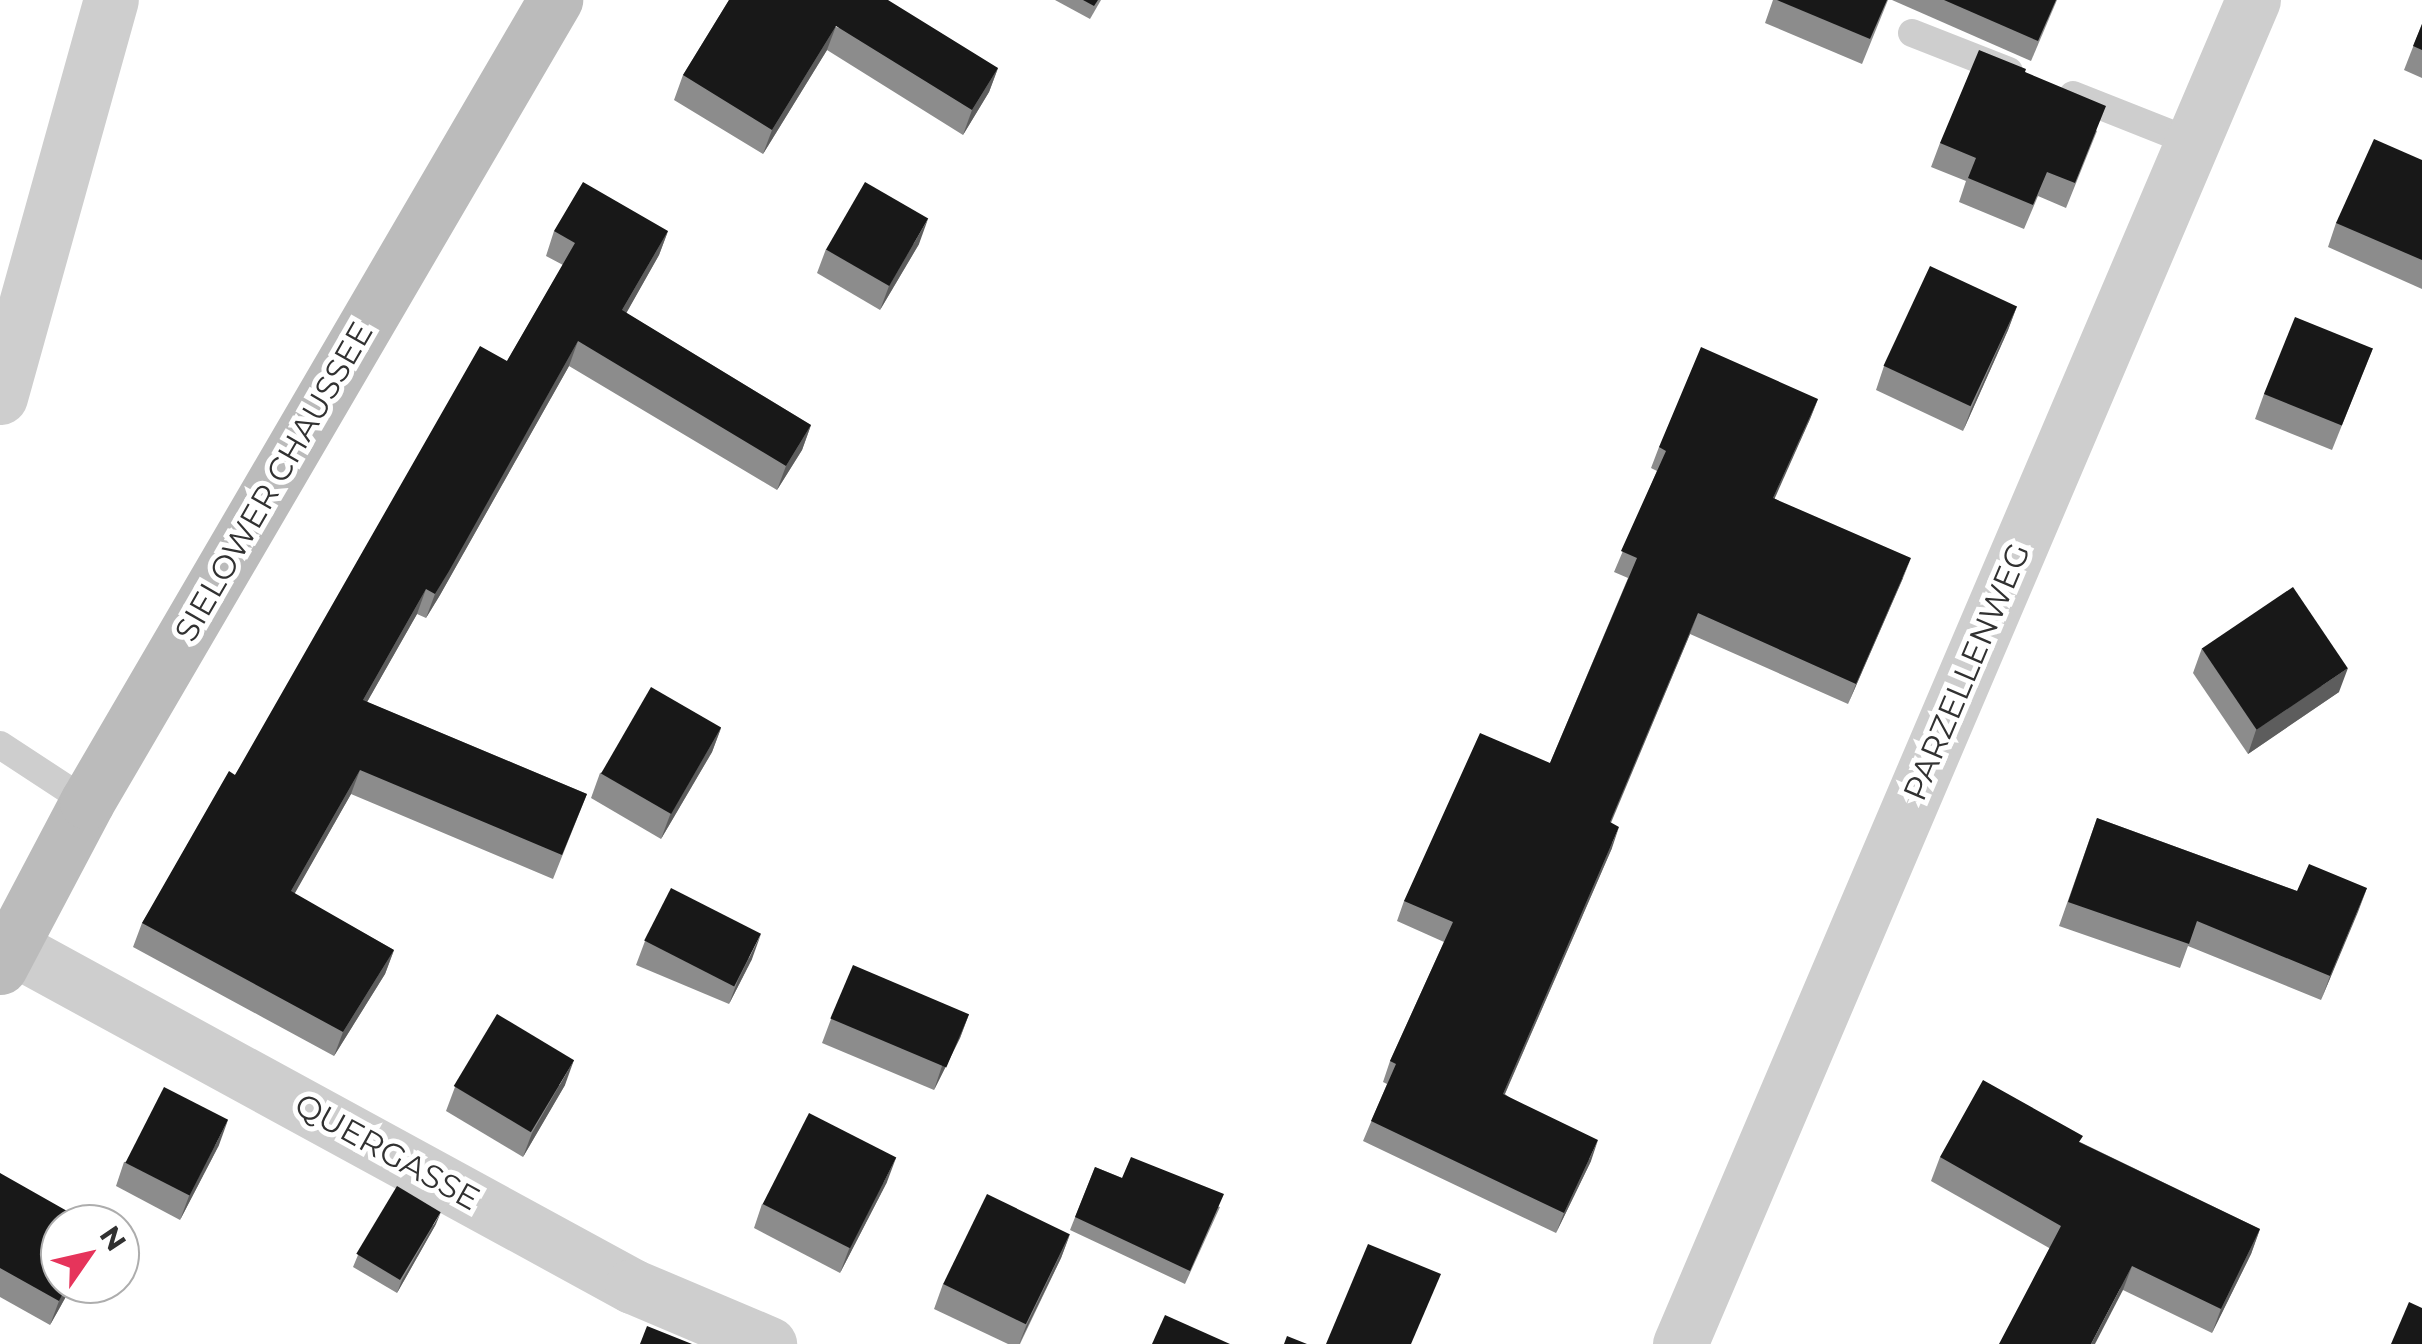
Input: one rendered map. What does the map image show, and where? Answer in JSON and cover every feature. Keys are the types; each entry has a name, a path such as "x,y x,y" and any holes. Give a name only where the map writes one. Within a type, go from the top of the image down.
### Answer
{"main road":[{"name":"SIELOWER CHAUSSEE","path":"6,957 88,802 555,0"}],"street":[{"path":"0,396 111,0"},
{"name":"PARZELLENWEG","path":"1680,1344 2252,0"},
{"name":"QUERGASSE","path":"6,957 632,1286 769,1344"}],"lane":[{"path":"1912,33 2192,142"},
{"path":"0,745 88,802"}],"building":[{"path":"729,0 888,0 998,68 972,110 836,26 772,130 683,75"},
{"path":"1777,0 1887,0 1870,39"},
{"path":"1944,0 2056,0 2038,41"},
{"path":"2422,24 2422,50 2413,46"},
{"path":"1979,50 2106,106 2075,183 2047,172 2033,205 1968,178 1976,158 1940,143"},
{"path":"2374,139 2422,160 2422,260 2336,223"},
{"path":"583,182 668,231 622,310 811,425 786,466 578,341 449,571 435,594 426,589 363,700 587,794 562,855 360,770 291,891 394,950 343,1032 142,923 229,771 235,775 480,346 507,361 575,243 554,231"},
{"path":"865,182 928,218 889,286 826,250"},
{"path":"1930,266 2017,307 1971,406 1884,366"},
{"path":"2295,317 2373,348 2342,425 2264,394"},
{"path":"1701,347 1818,399 1773,498 1911,558 1856,684 1698,613 1610,822 1619,827 1503,1094 1598,1140 1564,1213 1371,1121 1396,1064 1390,1061 1453,922 1404,901 1480,733 1550,763 1637,558 1621,551 1666,451 1659,447"},
{"path":"2293,587 2348,668 2257,730 2202,649"},
{"path":"651,687 721,728 671,814 601,774"},
{"path":"2097,818 2297,891 2309,864 2367,888 2330,976 2197,921 2189,944 2068,902"},
{"path":"671,888 761,934 734,986 644,941"},
{"path":"853,965 969,1014 946,1068 830,1018"},
{"path":"497,1014 574,1060 531,1132 454,1086"},
{"path":"1983,1080 2083,1136 2079,1142 2260,1229 2221,1309 2132,1266 2091,1344 1999,1344 2061,1226 1940,1157"},
{"path":"164,1087 228,1120 190,1195 125,1163"},
{"path":"809,1113 896,1157 850,1248 763,1204"},
{"path":"1131,1157 1224,1194 1190,1271 1075,1217 1095,1167 1122,1178"},
{"path":"0,1173 55,1204 40,1204 40,1290 0,1268"},
{"path":"397,1186 441,1212 400,1280 356,1254"},
{"path":"987,1194 1070,1234 1026,1324 943,1284"},
{"path":"1368,1244 1441,1274 1411,1344 1326,1344"},
{"path":"2409,1302 2422,1308 2422,1344 2391,1344"},
{"path":"1165,1315 1230,1344 1152,1344"},
{"path":"647,1326 692,1344 640,1344"},
{"path":"1287,1336 1307,1344 1284,1344"}]}
